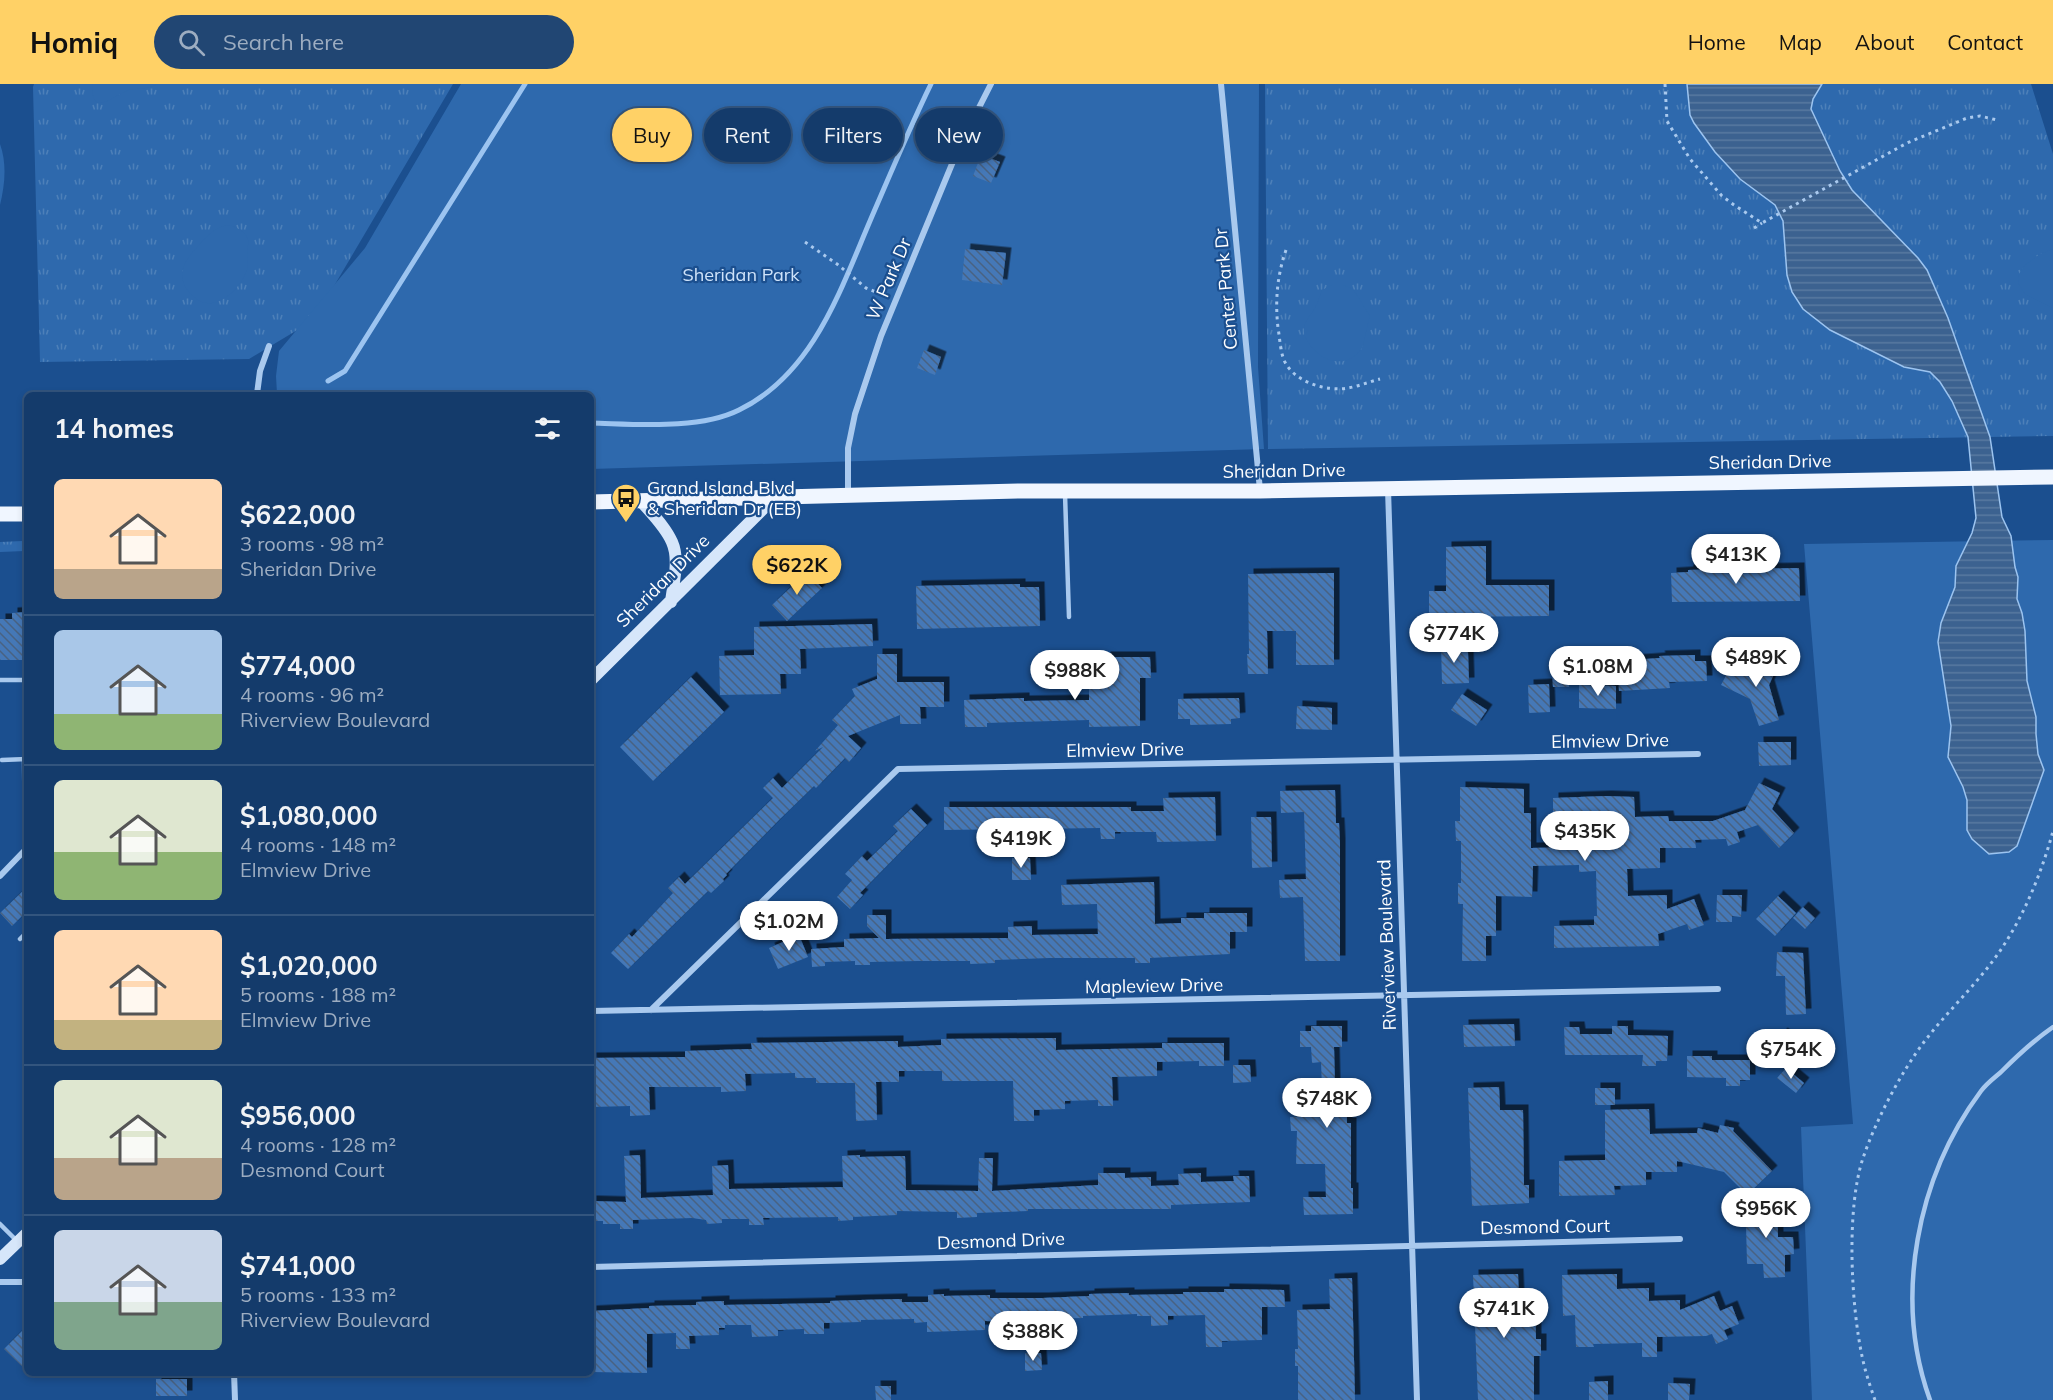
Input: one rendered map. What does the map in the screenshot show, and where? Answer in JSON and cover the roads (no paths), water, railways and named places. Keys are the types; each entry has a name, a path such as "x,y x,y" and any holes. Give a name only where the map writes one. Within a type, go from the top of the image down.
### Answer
{"main road":[{"name":"Sheridan Drive","path":"594,677 775,497 2053,477"},
{"path":"594,502 775,497"},
{"path":"640,501 672,542 675,568 670,602"},
{"path":"0,514 24,514"},
{"path":"0,1259 22,1237"}],"street":[{"name":"W Park Dr","path":"848,495 848,448 855,414 881,336 959,147 991,84"},
{"name":"Center Park Dr","path":"1221,84 1260,491"},
{"path":"257,392 260,371 269,346"},
{"name":"Riverview Boulevard","path":"1388,488 1417,1400"},
{"name":"Elmview Drive","path":"651,1010 898,769 1698,754"},
{"path":"0,876 24,853"},
{"name":"Mapleview Drive","path":"594,1011 1718,990"},
{"name":"Desmond Court","path":"1411,1245 1680,1239"},
{"name":"Desmond Drive","path":"594,1267 1411,1245"},
{"path":"0,1282 24,1282"},
{"path":"234,1376 235,1400"}],"lane":[{"path":"1065,491 1069,617"},
{"path":"0,680 24,680"},
{"path":"2,760 24,759"},
{"path":"20,939 24,935"},
{"path":"1930,1400 1913,1329 1913,1266 1925,1205 1948,1144 1982,1090 2033,1041 2053,1027"},
{"path":"0,1224 22,1237"}],"waterway":[{"path":"328,381 345,371 525,84"},
{"path":"594,423 647,425 705,421 739,410 765,394 786,375 805,353 835,302 931,84"}],"place":[{"name":"Grand Island Blvd & Sheridan Dr (EB)","path":"626,524"}],"park label":[{"name":"Sheridan Park","path":"741,275"}]}
